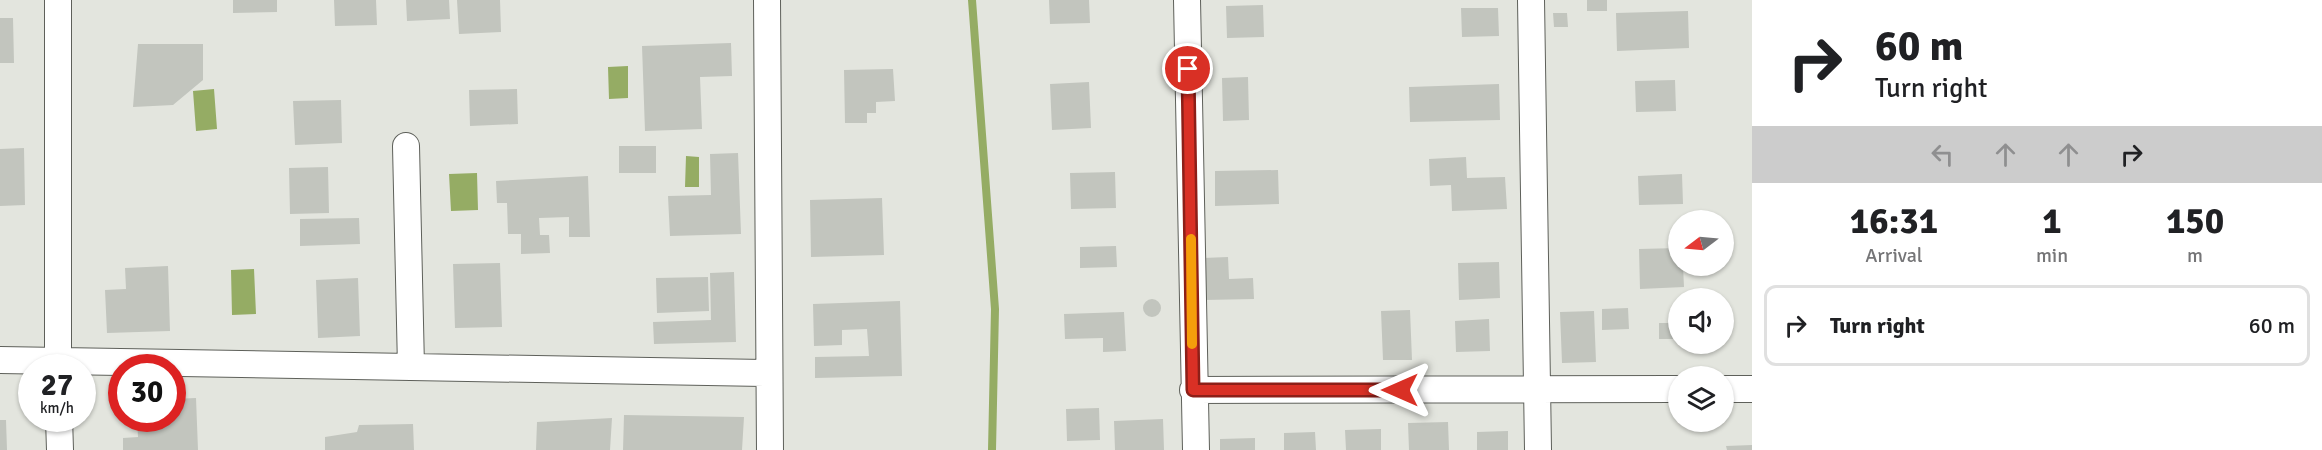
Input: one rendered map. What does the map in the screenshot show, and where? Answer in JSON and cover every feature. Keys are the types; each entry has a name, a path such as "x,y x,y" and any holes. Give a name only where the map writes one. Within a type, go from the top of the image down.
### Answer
{"street":[{"path":"58,0 58,354"},
{"path":"767,0 770,450"},
{"path":"1187,0 1196,450"},
{"path":"1531,0 1538,450"},
{"path":"406,146 411,367"},
{"path":"0,360 18,361"},
{"path":"96,364 768,373"},
{"path":"1193,390 1668,389"},
{"path":"1734,389 1752,389"},
{"path":"59,432 60,450"}],"shaded area":[{"path":"628,66 628,98 609,99 608,67"},
{"path":"214,89 217,129 196,131 193,91"},
{"path":"686,156 699,157 699,187 685,187"},
{"path":"477,173 478,210 451,211 449,174"},
{"path":"254,269 256,314 232,315 231,270"}],"building":[{"path":"233,0 277,0 277,12 233,13"},
{"path":"334,0 376,0 377,25 335,26"},
{"path":"406,0 449,0 450,19 407,21"},
{"path":"457,0 500,0 501,32 459,34"},
{"path":"1049,0 1089,0 1090,23 1050,24"},
{"path":"1587,0 1607,0 1607,11 1587,11"},
{"path":"1263,5 1264,37 1227,38 1226,6"},
{"path":"1461,8 1498,8 1499,36 1462,37"},
{"path":"1688,11 1689,48 1617,51 1616,13"},
{"path":"1553,13 1567,13 1568,27 1554,27"},
{"path":"0,18 13,18 14,63 0,63"},
{"path":"731,43 732,76 700,77 702,129 645,131 642,46"},
{"path":"138,44 203,44 203,80 173,105 133,107"},
{"path":"893,69 895,101 876,102 876,113 867,113 867,123 845,123 844,70"},
{"path":"1248,77 1249,120 1223,121 1222,78"},
{"path":"1675,80 1676,111 1636,112 1635,81"},
{"path":"1089,82 1091,128 1052,130 1050,84"},
{"path":"1499,84 1500,120 1410,122 1409,87"},
{"path":"517,89 518,124 470,126 469,90"},
{"path":"341,100 342,143 295,145 293,101"},
{"path":"619,146 656,146 656,173 619,173"},
{"path":"24,148 25,205 0,206 0,149"},
{"path":"738,153 741,234 670,236 668,196 711,195 710,154"},
{"path":"1466,157 1467,178 1505,177 1507,209 1452,211 1451,185 1430,186 1429,159"},
{"path":"328,167 329,213 290,214 289,168"},
{"path":"1278,170 1279,204 1215,206 1215,171"},
{"path":"1115,172 1116,208 1071,209 1070,173"},
{"path":"1682,174 1683,204 1639,205 1638,176"},
{"path":"588,176 590,237 569,237 569,217 539,218 540,235 549,235 550,253 521,254 521,234 508,234 507,203 497,203 496,181"},
{"path":"882,198 884,255 811,257 810,200"},
{"path":"359,218 360,244 300,246 300,219"},
{"path":"1116,246 1117,267 1080,268 1080,247"},
{"path":"1668,248 1668,276 1683,276 1684,287 1640,289 1639,249"},
{"path":"1228,257 1229,279 1253,278 1254,299 1204,300 1203,258"},
{"path":"1499,262 1500,298 1459,300 1458,263"},
{"path":"500,263 502,327 455,328 453,264"},
{"path":"168,266 170,331 107,333 105,290 126,289 125,268"},
{"path":"734,272 736,342 654,344 653,322 711,320 710,273"},
{"path":"708,277 709,311 657,313 656,278"},
{"path":"358,278 360,336 318,338 316,280"},
{"path":"1152,299 1158,302 1161,308 1158,314 1152,317 1146,314 1143,308 1146,302"},
{"path":"900,301 902,376 815,378 815,357 869,356 867,329 842,330 842,345 814,346 813,304"},
{"path":"1628,308 1629,329 1602,330 1602,309"},
{"path":"1410,310 1412,360 1383,360 1381,311"},
{"path":"1594,311 1596,362 1562,363 1560,312"},
{"path":"1124,312 1126,351 1103,352 1103,338 1065,339 1064,314"},
{"path":"1489,319 1490,351 1456,352 1455,321"},
{"path":"1659,323 1668,323 1668,339 1659,339"},
{"path":"186,398 196,398 198,450 123,450 123,438 138,437 138,432 186,432"},
{"path":"1099,408 1100,440 1067,441 1066,409"},
{"path":"624,415 744,417 742,450 623,450"},
{"path":"612,418 610,450 536,450 537,422"},
{"path":"1163,419 1164,450 1115,450 1114,421"},
{"path":"0,420 6,420 7,450 0,450"},
{"path":"1448,422 1449,450 1409,450 1408,423"},
{"path":"413,424 414,450 325,450 325,437 357,432 359,425"},
{"path":"1381,429 1381,450 1346,450 1345,430"},
{"path":"1508,431 1508,450 1477,450 1477,432"},
{"path":"1315,432 1316,450 1284,450 1284,433"},
{"path":"1255,438 1255,450 1220,450 1220,439"},
{"path":"1752,445 1752,450 1727,450 1726,446"}],"waterway":[{"path":"972,0 995,309 992,450"}],"slow traffic":[{"path":"1191,239 1192,344"}],"route":[{"path":"1188,69 1193,390 1400,390"}]}
